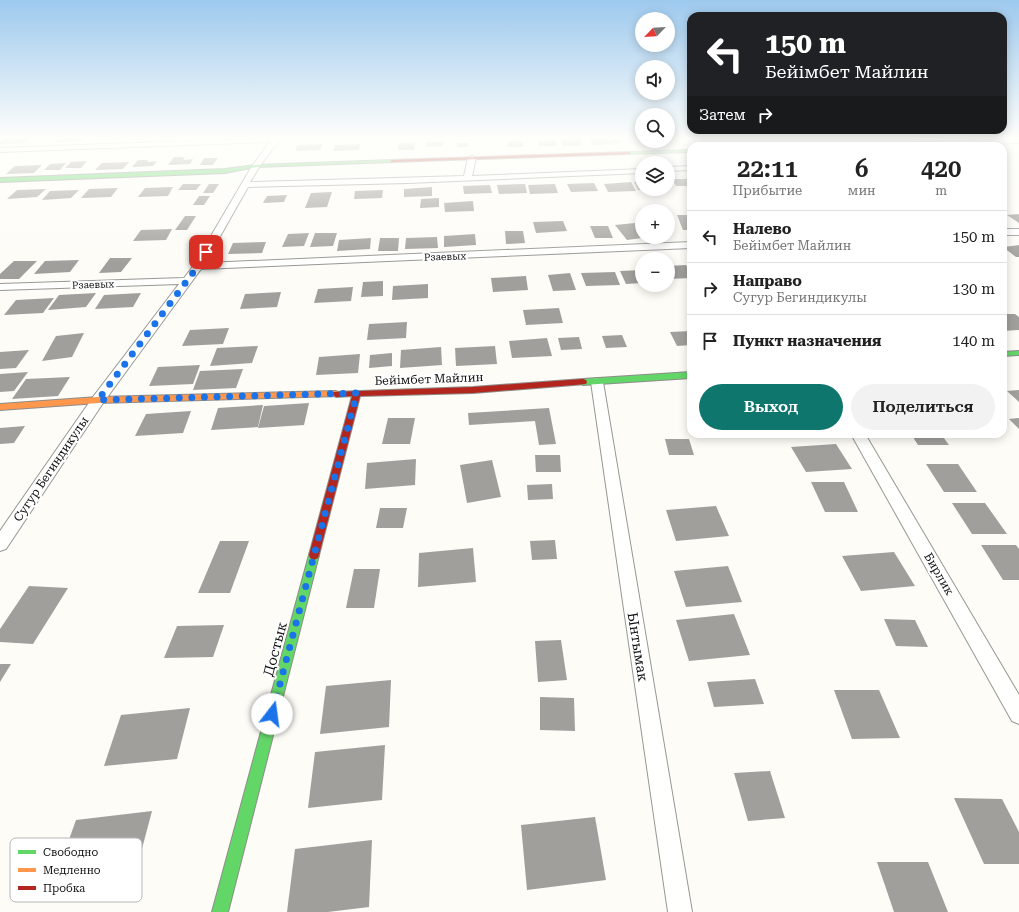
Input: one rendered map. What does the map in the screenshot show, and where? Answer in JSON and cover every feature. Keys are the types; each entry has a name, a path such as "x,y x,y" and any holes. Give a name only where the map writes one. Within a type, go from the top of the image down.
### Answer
{"street":[{"path":"0,180 36,179"},
{"name":"Сугур Бегиндикулы","path":"0,544 98,400 198,266 249,179"},
{"path":"245,185 450,179"},
{"path":"1007,232 1019,232"},
{"name":"Рзаевых","path":"198,266 687,245"},
{"name":"Рзаевых","path":"0,287 187,281"},
{"path":"1007,354 1019,353"},
{"name":"Бейімбет Майлин","path":"0,407 98,400 473,390 687,375"},
{"name":"Ынтымак","path":"596,382 680,912"},
{"name":"Достык","path":"220,912 357,393"},
{"name":"Бирлик","path":"860,438 1019,714"}],"building":[{"path":"675,179 687,179 687,186 676,186"},
{"path":"631,182 635,191 608,192 604,184"},
{"path":"594,183 598,191 571,192 567,184"},
{"path":"183,184 201,184 196,190 178,190"},
{"path":"209,184 219,184 213,193 203,193"},
{"path":"525,184 527,193 499,194 497,185"},
{"path":"555,184 558,193 530,194 528,185"},
{"path":"490,185 492,193 464,194 463,186"},
{"path":"173,187 168,196 138,197 145,188"},
{"path":"432,187 432,196 404,197 404,189"},
{"path":"118,188 111,197 81,198 89,189"},
{"path":"46,189 37,197 7,199 17,190"},
{"path":"79,190 71,198 42,200 50,191"},
{"path":"383,190 382,198 354,199 355,191"},
{"path":"332,192 327,207 305,208 311,193"},
{"path":"287,195 284,202 263,203 267,196"},
{"path":"199,196 210,196 204,205 193,205"},
{"path":"439,198 439,207 420,208 421,199"},
{"path":"473,201 474,211 445,212 444,203"},
{"path":"1018,214 1019,223 1007,215"},
{"path":"677,215 687,215 687,230 683,230"},
{"path":"185,216 196,216 187,230 175,230"},
{"path":"563,221 567,231 536,233 533,222"},
{"path":"635,223 635,239 627,240 615,225"},
{"path":"590,226 608,226 613,238 595,238"},
{"path":"172,229 166,240 133,241 141,230"},
{"path":"505,231 523,231 525,243 506,244"},
{"path":"309,233 304,246 282,247 288,234"},
{"path":"315,233 337,233 333,246 310,247"},
{"path":"475,234 476,245 444,247 444,236"},
{"path":"437,237 438,248 405,249 406,238"},
{"path":"371,238 370,249 337,251 339,240"},
{"path":"380,238 399,238 398,251 378,251"},
{"path":"266,242 262,253 228,254 233,243"},
{"path":"1019,245 1019,257 1016,257 1007,250 1007,246"},
{"path":"110,258 132,258 121,272 99,273"},
{"path":"79,260 70,272 34,274 45,261"},
{"path":"14,261 37,261 19,279 0,279 0,274"},
{"path":"686,265 687,278 675,279 675,266"},
{"path":"635,270 635,283 626,284 620,271"},
{"path":"615,272 620,285 586,286 581,273"},
{"path":"570,273 576,290 553,291 548,275"},
{"path":"526,276 528,290 493,292 491,278"},
{"path":"383,281 383,296 361,297 363,282"},
{"path":"428,284 428,298 392,300 393,286"},
{"path":"353,287 351,301 314,303 318,289"},
{"path":"281,292 277,307 240,309 245,294"},
{"path":"96,293 86,307 48,310 59,295"},
{"path":"141,293 133,307 95,309 104,295"},
{"path":"54,298 43,313 4,315 16,300"},
{"path":"559,308 563,323 526,325 523,310"},
{"path":"1007,314 1015,314 1019,317 1019,330 1007,331"},
{"path":"407,322 406,338 367,340 369,324"},
{"path":"229,328 223,344 182,346 190,330"},
{"path":"687,331 687,345 677,346 670,332"},
{"path":"84,333 72,357 42,361 56,336"},
{"path":"622,335 627,347 606,348 602,336"},
{"path":"579,337 582,349 561,350 558,338"},
{"path":"547,338 552,356 512,358 509,341"},
{"path":"258,346 252,363 210,366 217,348"},
{"path":"495,346 497,364 456,366 455,348"},
{"path":"441,347 442,365 400,368 401,350"},
{"path":"29,350 16,368 0,369 0,352"},
{"path":"392,353 392,366 369,368 370,355"},
{"path":"360,354 358,373 316,375 319,357"},
{"path":"200,365 193,384 149,386 158,367"},
{"path":"243,369 236,388 193,390 200,371"},
{"path":"28,372 14,391 0,392 0,374"},
{"path":"70,377 58,396 12,399 26,379"},
{"path":"1019,390 1019,402 1007,391"},
{"path":"309,403 304,425 258,428 264,406"},
{"path":"263,405 258,427 211,430 218,408"},
{"path":"549,408 556,444 539,445 535,421 469,425 468,413"},
{"path":"191,411 183,433 135,436 146,414"},
{"path":"388,418 415,418 410,444 382,444"},
{"path":"1019,418 1019,429 1009,419"},
{"path":"25,426 14,443 0,444 0,428"},
{"path":"914,438 944,438 949,445 918,445"},
{"path":"665,439 689,439 694,455 669,455"},
{"path":"836,444 852,469 806,472 791,447"},
{"path":"535,455 560,455 561,472 536,472"},
{"path":"416,459 415,485 365,489 367,463"},
{"path":"492,460 501,497 467,503 460,465"},
{"path":"926,464 958,464 977,492 944,492"},
{"path":"811,482 844,482 858,512 825,512"},
{"path":"552,484 553,499 528,500 527,485"},
{"path":"952,503 985,503 1007,534 972,534"},
{"path":"716,506 729,536 676,541 666,510"},
{"path":"380,508 407,508 403,528 376,528"},
{"path":"555,540 557,559 532,560 530,541"},
{"path":"220,541 249,541 230,593 198,593"},
{"path":"981,545 1016,545 1019,549 1019,580 1003,580"},
{"path":"473,548 476,582 418,587 419,553"},
{"path":"894,552 915,586 861,591 842,556"},
{"path":"728,566 742,602 686,607 674,571"},
{"path":"354,569 380,569 374,608 346,608"},
{"path":"29,586 68,588 33,644 0,642 0,629"},
{"path":"734,614 750,655 689,661 676,620"},
{"path":"884,619 915,620 928,647 896,646"},
{"path":"224,625 213,657 164,658 177,626"},
{"path":"561,640 567,680 538,682 535,641"},
{"path":"0,664 11,664 0,682"},
{"path":"755,679 764,704 714,707 707,682"},
{"path":"391,680 389,727 320,734 326,686"},
{"path":"834,690 879,690 900,738 852,739"},
{"path":"540,697 574,698 575,731 540,730"},
{"path":"190,708 177,759 104,766 121,715"},
{"path":"385,745 382,800 308,808 315,752"},
{"path":"770,771 785,818 748,821 734,773"},
{"path":"954,798 1002,799 1019,832 1019,864 984,864"},
{"path":"152,811 142,849 142,838 70,838 76,820"},
{"path":"595,817 606,880 527,890 521,825"},
{"path":"372,840 369,907 328,912 287,912 295,849"},
{"path":"877,862 928,862 948,912 894,912"}],"traffic: fast":[{"path":"0,180 36,179"},
{"path":"1007,354 1019,353"},
{"path":"583,382 687,375"},
{"path":"220,912 314,555"}],"traffic: slow":[{"path":"0,407 98,400 336,394"}],"traffic: jam":[{"path":"336,394 473,390 583,382"},
{"path":"314,555 357,393"}],"route":[{"path":"206,252 198,266 98,400 357,393 272,714"}]}
